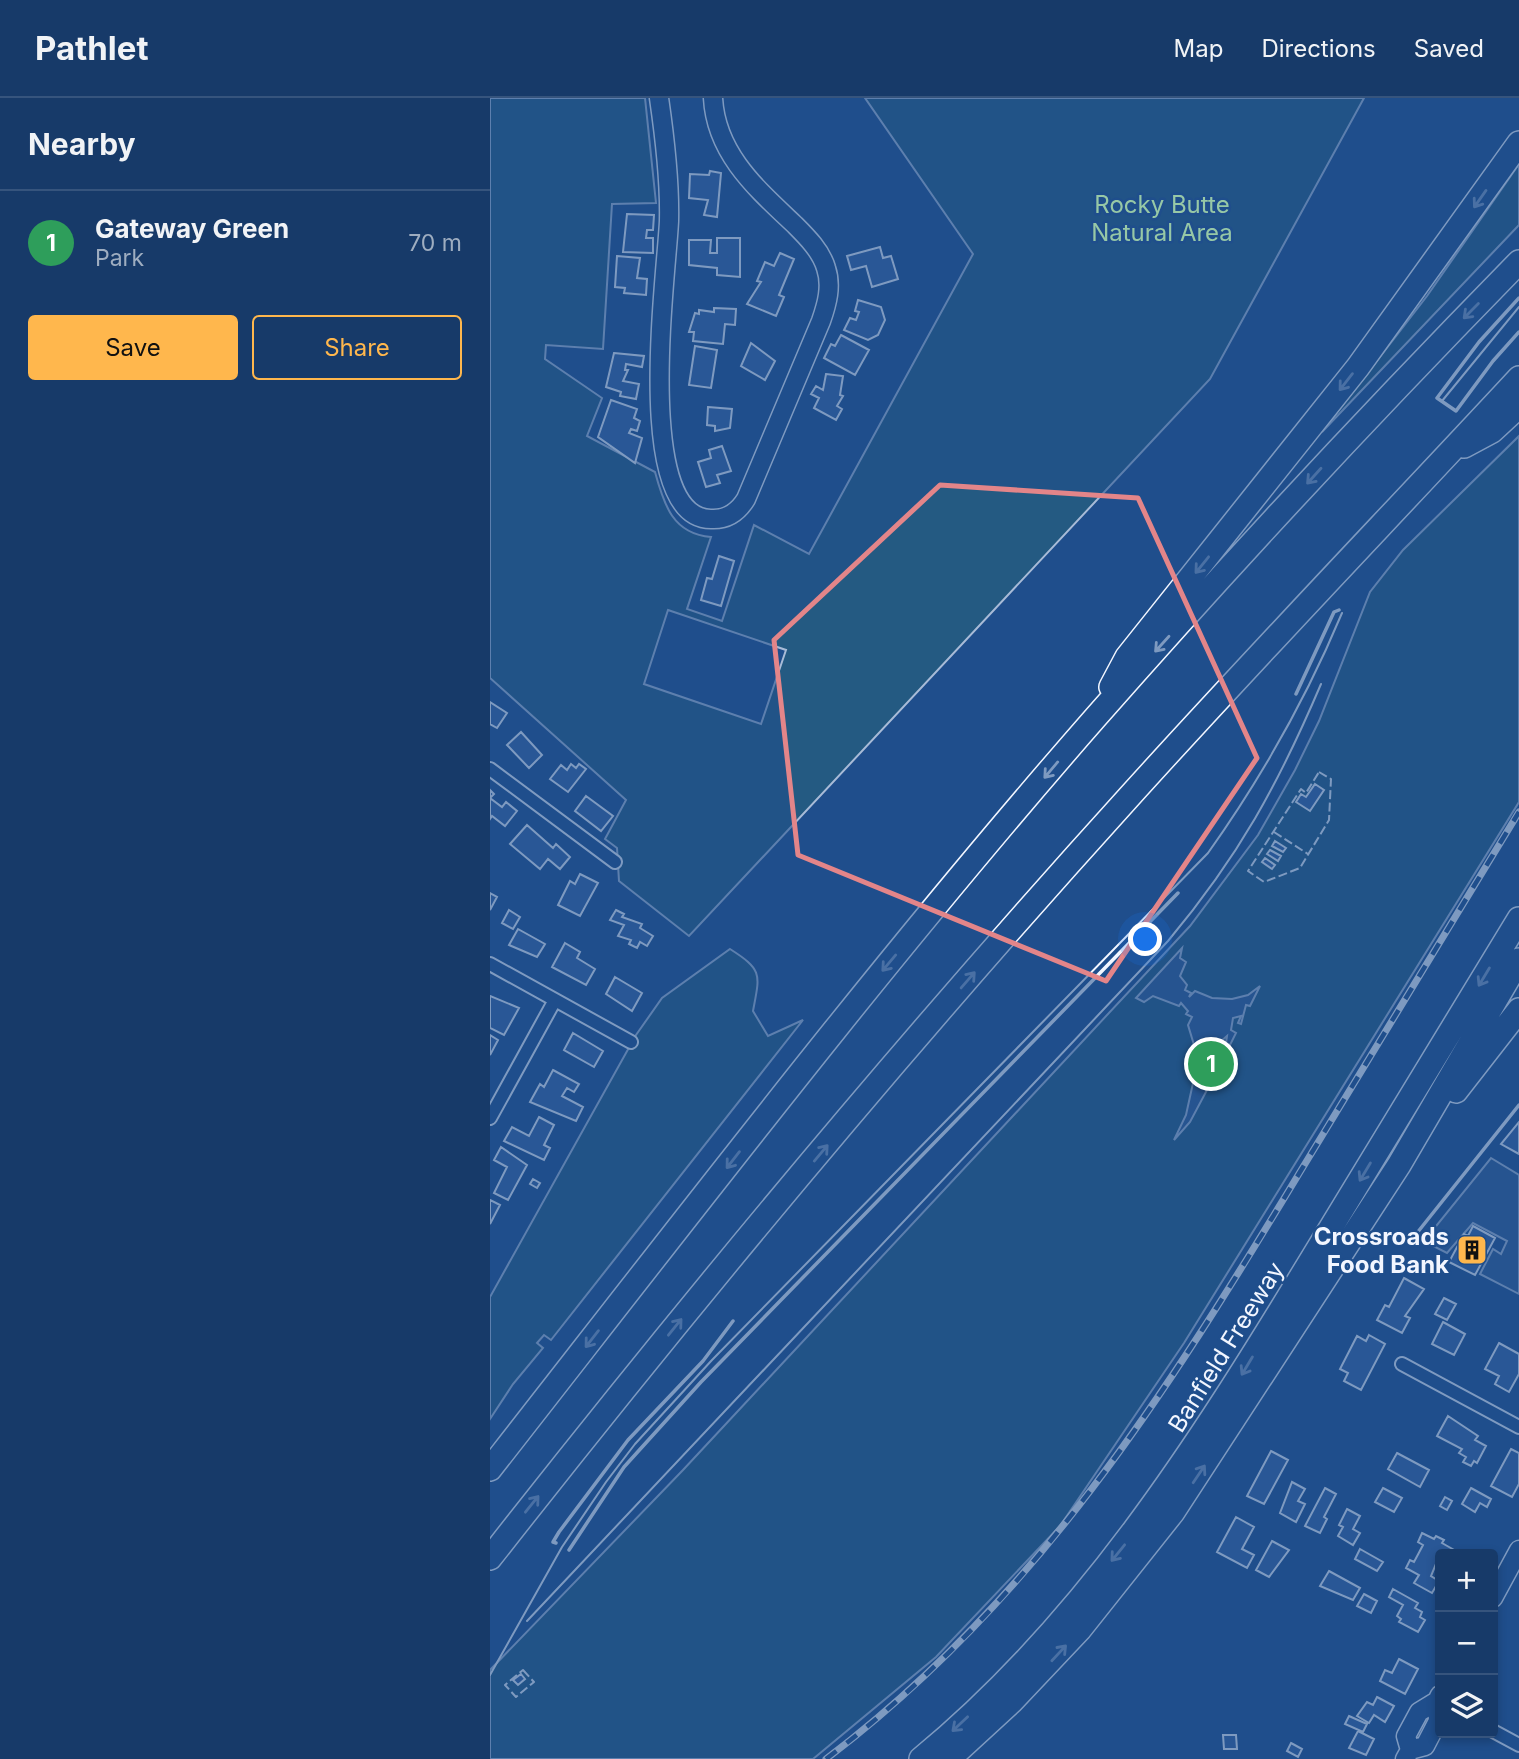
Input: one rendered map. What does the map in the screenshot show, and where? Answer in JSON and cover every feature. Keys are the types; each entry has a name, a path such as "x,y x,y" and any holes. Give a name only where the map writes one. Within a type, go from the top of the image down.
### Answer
{"highway":[{"path":"1095,718 1127,657 1373,347 1519,143"},
{"path":"490,1469 880,974 1095,718 1339,449 1519,262"},
{"path":"490,1558 747,1240 1017,923 1197,723 1452,453 1519,378"},
{"path":"1452,453 1492,431 1519,406"},
{"name":"Banfield Freeway","path":"921,1759 998,1688 1066,1616 1158,1501 1241,1375 1519,919"},
{"name":"Banfield Freeway","path":"950,1759 1048,1665 1144,1552 1216,1448 1399,1165 1519,960"},
{"path":"1399,1165 1519,1010"}],"street":[{"path":"659,98 668,172 669,218 659,381 661,428 668,469 677,496 689,512 710,519 729,516 746,499 821,320 829,291 827,269 816,249 758,189 730,155 716,120 713,98"},
{"path":"490,769 615,862"},
{"path":"490,964 631,1042"},
{"path":"490,1118 555,1000"},
{"path":"1402,1364 1519,1427"},
{"path":"1498,1589 1519,1550"},
{"path":"1408,1754 1406,1736 1419,1712 1435,1702"},
{"path":"1498,1734 1519,1745"}],"highlighted area":[{"path":"940,485 1138,498 1257,758 1106,981 798,855 774,640"}],"green space":[{"name":"Rocky Butte Natural Area","path":"490,98 645,98 656,203 612,204 603,349 546,345 545,359 602,398 587,436 655,472 662,496 672,516 687,530 711,537 687,609 722,621 754,525 809,554 973,254 865,98 1364,98 1210,379 689,936 619,881 617,848 605,839 626,800 490,678","holes":["668,610 786,650 761,724 644,684"]},
{"path":"1519,164 1519,225 1322,432 1427,296"},
{"path":"1519,436 1519,802 1184,1343 1060,1526 936,1657 813,1759 490,1759 490,1670 683,1470 1190,926 1258,835 1295,770 1319,721 1370,592 1403,550"},
{"path":"730,949 754,968 758,981 753,1011 768,1036 803,1020 551,1340 544,1335 537,1343 543,1348 513,1384 490,1419 490,1297 636,1035 662,998"}],"shaded area":[{"path":"1182,948 1180,958 1186,962 1180,976 1187,985 1185,990 1191,993 1189,997 1195,991 1212,998 1232,999 1248,995 1260,986 1250,1006 1246,1005 1241,1024 1238,1023 1241,1016 1233,1018 1231,1030 1236,1033 1230,1045 1226,1043 1227,1036 1220,1042 1218,1048 1221,1050 1217,1059 1219,1061 1225,1054 1212,1080 1207,1075 1203,1088 1207,1090 1190,1122 1174,1140 1186,1115 1195,1074 1201,1068 1188,1025 1192,1017 1186,1014 1188,1011 1181,1003 1179,1006 1153,996 1144,1002 1136,998"},
{"path":"1491,1158 1519,1175 1519,1294 1480,1274 1493,1249 1501,1254 1507,1241 1473,1223 1447,1253 1433,1246 1436,1242 1428,1236"}],"building":[{"path":"710,171 721,173 717,217 704,215 708,200 689,198 690,174 709,175"},
{"path":"627,214 654,215 653,230 647,230 646,238 653,238 653,253 623,252"},
{"path":"717,238 740,238 740,277 717,275 717,268 689,265 689,240 711,240 710,253 717,253"},
{"path":"880,247 883,258 891,256 898,279 872,287 866,266 851,270 847,256"},
{"path":"780,253 794,259 779,295 784,297 776,316 747,304 761,282 757,281 765,262 774,266"},
{"path":"617,256 640,258 637,278 647,279 646,295 624,293 625,288 615,287"},
{"path":"858,300 881,307 885,320 878,335 868,340 844,330 850,318 856,320 859,312 855,311"},
{"path":"714,308 736,309 735,325 725,324 723,344 693,341 694,332 689,332 695,313 699,314 699,310 714,312"},
{"path":"841,335 869,350 855,375 824,358 831,344 835,346"},
{"path":"751,343 775,361 765,380 741,366"},
{"path":"695,346 717,350 711,388 689,385"},
{"path":"614,353 644,356 642,367 626,364 625,370 628,370 623,381 639,384 636,399 620,396 621,392 606,387"},
{"path":"826,374 843,376 840,395 843,396 837,406 842,409 836,420 814,408 819,398 811,394 816,386 823,390"},
{"path":"611,400 637,409 634,418 640,421 637,431 631,429 629,433 642,438 635,463 598,437"},
{"path":"708,407 732,409 730,428 715,431 715,426 707,425"},
{"path":"722,446 731,471 717,475 720,483 706,487 698,462 711,458 709,450"},
{"path":"719,556 734,561 721,606 701,600 707,578 712,579"},
{"path":"490,702 507,713 497,728 490,724"},
{"path":"521,732 542,755 529,768 507,745"},
{"path":"571,764 576,768 579,764 586,769 568,792 550,779 561,765 567,770"},
{"path":"1315,784 1324,790 1310,811 1296,802 1301,794 1306,797"},
{"path":"586,796 613,816 601,831 575,811"},
{"path":"490,798 502,807 506,802 517,811 505,826 492,816 490,819"},
{"path":"527,825 553,848 556,844 570,857 560,869 548,859 540,869 510,844"},
{"path":"1275,841 1286,848 1283,852 1272,846"},
{"path":"1270,850 1281,856 1278,861 1267,854"},
{"path":"1265,858 1275,865 1272,869 1262,862"},
{"path":"580,874 598,883 580,916 558,905 570,881 575,884"},
{"path":"490,893 497,897 490,910"},
{"path":"509,910 520,917 513,929 502,923"},
{"path":"616,910 624,914 622,917 642,924 640,928 653,936 647,946 640,942 637,948 629,944 631,940 618,936 624,925 610,920"},
{"path":"518,929 545,944 537,957 509,945"},
{"path":"565,943 580,952 577,958 595,969 586,985 552,967"},
{"path":"615,977 642,993 632,1011 606,994"},
{"path":"490,996 519,1008 504,1035 490,1028"},
{"path":"573,1033 603,1051 594,1067 564,1050"},
{"path":"490,1035 498,1040 490,1055"},
{"path":"553,1070 579,1084 574,1092 567,1088 562,1096 583,1107 576,1121 530,1102 540,1084 544,1087"},
{"path":"539,1117 554,1125 544,1145 550,1148 544,1160 504,1141 512,1127 529,1136"},
{"path":"1519,1122 1519,1154 1501,1144"},
{"path":"501,1147 527,1165 508,1200 494,1193 507,1167 494,1160"},
{"path":"533,1179 540,1183 537,1188 530,1184"},
{"path":"490,1200 500,1205 490,1224"},
{"name":"Crossroads Food Bank","path":"1473,1226 1495,1238 1475,1275 1449,1262 1464,1234 1468,1236"},
{"path":"1404,1278 1424,1289 1405,1316 1410,1318 1402,1333 1377,1320 1385,1305 1389,1307"},
{"path":"1444,1298 1456,1304 1447,1320 1435,1314"},
{"path":"1443,1322 1465,1334 1454,1355 1432,1344"},
{"path":"1369,1335 1385,1344 1361,1390 1344,1381 1348,1373 1340,1369 1357,1336 1366,1341"},
{"path":"1499,1343 1519,1354 1519,1374 1509,1392 1495,1384 1499,1376 1485,1369"},
{"path":"1448,1416 1478,1436 1475,1440 1486,1446 1477,1463 1474,1461 1471,1466 1463,1462 1466,1457 1459,1453 1462,1449 1437,1436"},
{"path":"1511,1449 1519,1453 1519,1484 1512,1497 1491,1486"},
{"path":"1271,1451 1288,1460 1264,1504 1247,1496"},
{"path":"1397,1453 1429,1470 1420,1487 1388,1469"},
{"path":"1292,1482 1305,1489 1298,1501 1305,1504 1296,1522 1280,1513"},
{"path":"1325,1488 1336,1494 1324,1517 1327,1519 1320,1533 1305,1526"},
{"path":"1383,1488 1402,1498 1394,1512 1375,1502"},
{"path":"1471,1488 1491,1499 1487,1507 1480,1503 1475,1512 1462,1504"},
{"path":"1445,1497 1452,1501 1447,1510 1440,1506"},
{"path":"1347,1509 1360,1516 1353,1529 1360,1533 1353,1545 1338,1536 1343,1527 1339,1525"},
{"path":"1236,1517 1254,1527 1242,1549 1254,1555 1247,1568 1217,1552"},
{"path":"1422,1533 1444,1540 1442,1543 1452,1549 1435,1549 1435,1566 1431,1576 1435,1578 1435,1588 1432,1593 1414,1583 1419,1575 1406,1568 1410,1560 1414,1562 1423,1545 1418,1542"},
{"path":"1272,1541 1289,1550 1269,1577 1256,1570"},
{"path":"1360,1549 1383,1562 1377,1571 1355,1559"},
{"path":"1329,1571 1360,1588 1353,1600 1320,1586"},
{"path":"1393,1589 1418,1603 1415,1608 1422,1612 1420,1617 1425,1620 1418,1632 1399,1622 1401,1619 1397,1616 1403,1605 1389,1597"},
{"path":"1364,1594 1377,1601 1371,1613 1357,1606"},
{"path":"1399,1659 1418,1669 1405,1694 1380,1681 1385,1670 1392,1673"},
{"path":"521,1674 525,1679 518,1685 513,1680"},
{"path":"1377,1697 1394,1706 1385,1722 1374,1715 1369,1723 1357,1716 1367,1702 1373,1705"},
{"path":"1349,1716 1367,1724 1363,1732 1345,1724"},
{"path":"1358,1731 1374,1739 1366,1755 1349,1748"},
{"path":"1223,1735 1236,1735 1237,1749 1224,1749"},
{"path":"1291,1743 1302,1749 1298,1757 1287,1751"}],"tram line":[{"path":"1442,401 1519,307"},
{"path":"490,1675 562,1547 635,1444 712,1360 1208,853 1247,796 1282,737 1342,613"},
{"path":"527,1621 1168,941 1216,879 1255,818 1289,755 1321,684"}],"railway":[{"path":"826,1759 901,1697 970,1631 1033,1562 1092,1489 1199,1335 1519,812"}],"fence":[{"path":"1319,772 1331,779 1329,820 1300,868 1264,882 1248,871 1301,789 1306,793 1319,772"},
{"path":"1274,832 1308,854"},
{"path":"523,1670 534,1682 516,1697 505,1685 523,1670"}],"wall":[{"path":"1519,298 1479,342 1437,398 1456,411 1493,361 1519,332"},
{"path":"1296,694 1334,612 1339,610"},
{"path":"569,1550 624,1467 701,1382 1178,893"},
{"path":"1409,1243 1519,1105"},
{"path":"556,1543 553,1542 559,1532 628,1440 703,1361 733,1321"}],"place":[{"name":"Gateway Green","path":"1211,1064"},
{"name":"Crossroads Food Bank","path":"1472,1250"}]}
